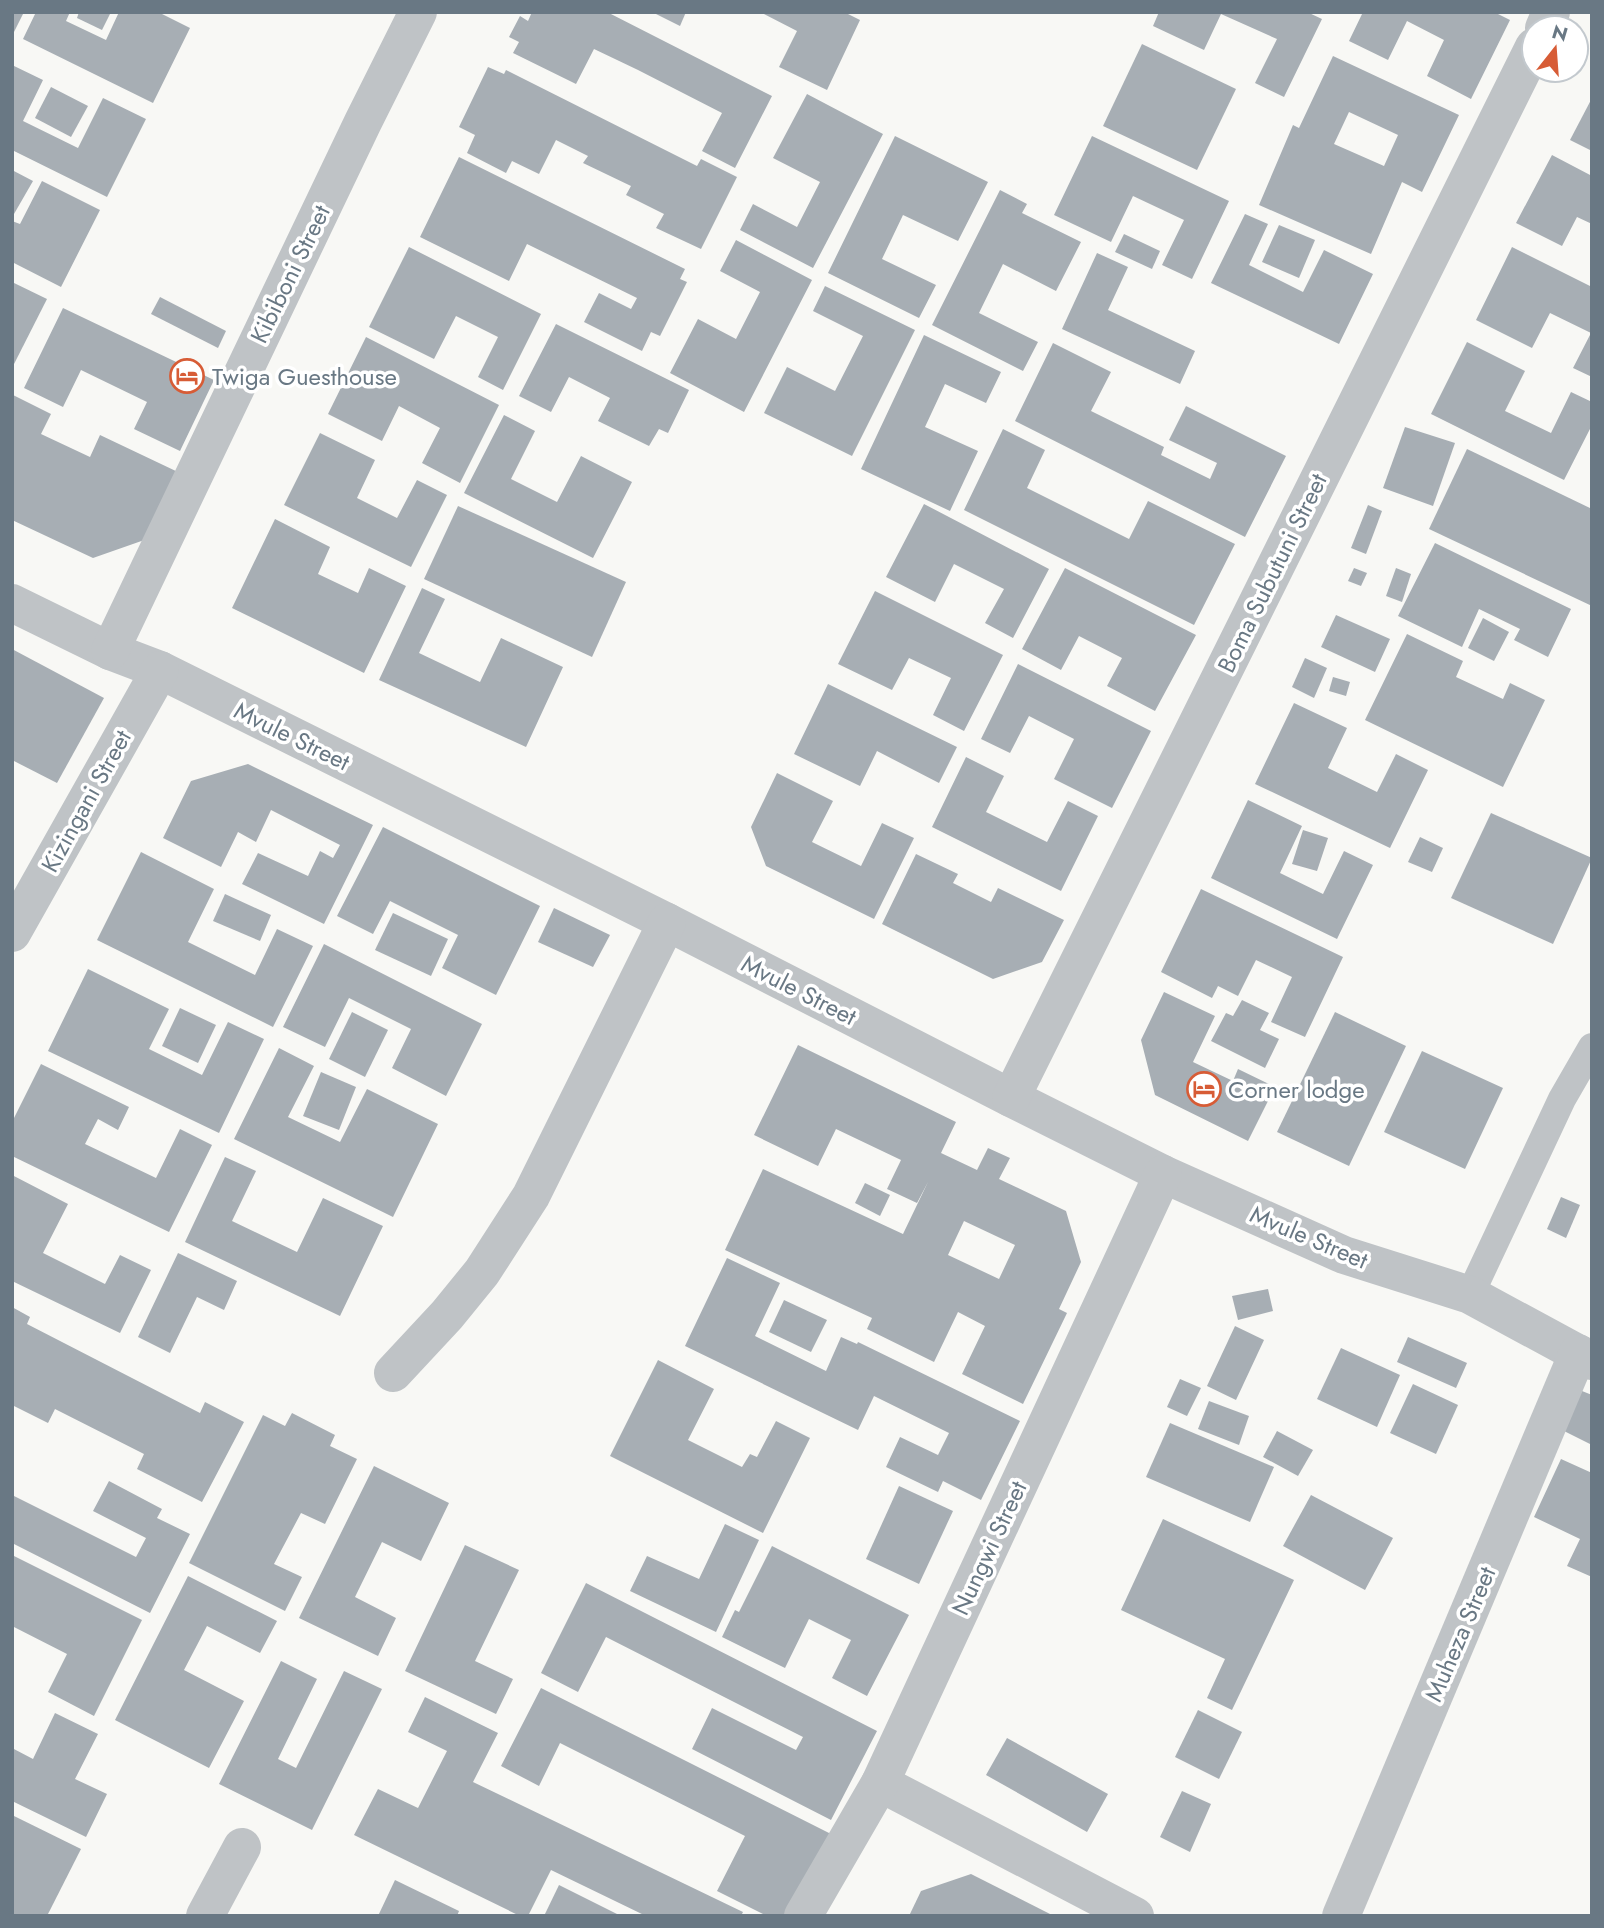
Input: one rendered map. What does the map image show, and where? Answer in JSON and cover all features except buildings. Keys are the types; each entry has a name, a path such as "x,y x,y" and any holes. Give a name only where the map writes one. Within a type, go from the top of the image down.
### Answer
{"street":[{"name":"Kibiboni Street","path":"110,650 418,12"},
{"name":"Boma Subutuni Street","path":"1011,1098 1520,75"},
{"name":"Mvule Street","path":"12,603 110,650 160,670 667,922 1163,1174 1344,1255 1470,1295 1585,1357"},
{"name":"Kizingani Street","path":"12,933 160,670"},
{"path":"393,1373 447,1315 482,1272 531,1196 667,922"},
{"name":"Nungwi Street","path":"803,1916 880,1783 1163,1174"},
{"name":"Muheza Street","path":"1342,1916 1585,1357"},
{"path":"880,1783 1135,1916"},
{"path":"205,1916 242,1847"}],"lane":[{"path":"1470,1295 1562,1099 1592,1047"}],"place":[{"name":"Twiga Guesthouse","path":"187,376"},
{"name":"Corner lodge","path":"1204,1089"}]}
